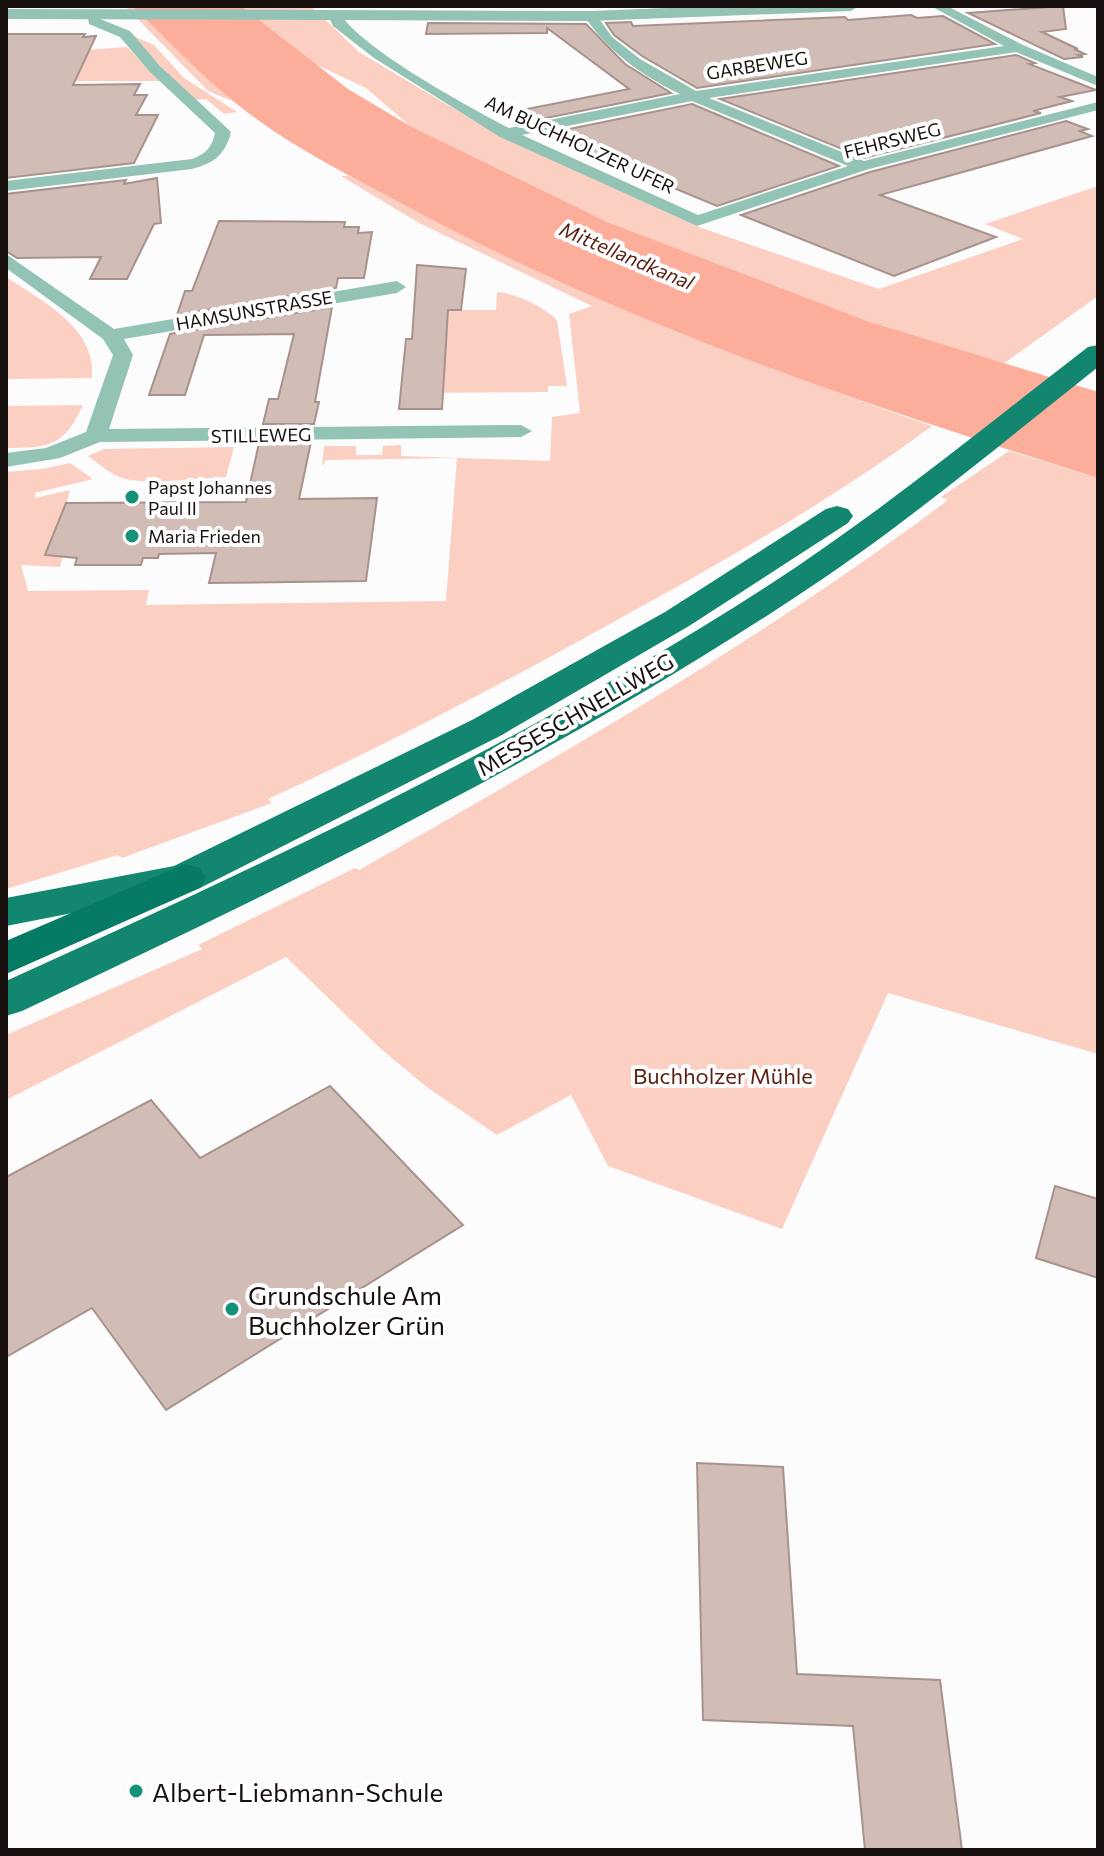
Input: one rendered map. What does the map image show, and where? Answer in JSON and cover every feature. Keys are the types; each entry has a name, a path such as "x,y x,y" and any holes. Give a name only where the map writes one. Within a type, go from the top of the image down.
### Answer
{"highway":[{"name":"MESSESCHNELLWEG","path":"1023,377 1085,346"},
{"name":"MESSESCHNELLWEG","path":"198,892 386,818 521,746 687,650 782,591 916,477 1085,346"},
{"name":"MESSESCHNELLWEG","path":"6,1000 198,892 349,798 486,728 916,477"},
{"path":"6,912 198,892"},
{"path":"6,959 198,892"}],"street":[{"path":"6,14 60,10 92,14 272,15 481,11 590,16 851,6"},
{"path":"937,6 1018,48 1098,82"},
{"path":"6,186 203,162 213,157 223,132 155,69 125,34 94,21 92,14"},
{"name":"AM BUCHHOLZER UFER","path":"334,15 338,23 394,68 505,134 697,221"},
{"path":"590,16 602,35 626,55 692,96 863,166"},
{"name":"GARBEWEG","path":"505,134 692,96 1018,48"},
{"name":"FEHRSWEG","path":"697,221 863,166 1098,106"},
{"path":"6,259 110,335 121,347 123,355 96,436"},
{"name":"HAMSUNSTRASSE","path":"110,335 397,287"},
{"name":"STILLEWEG","path":"6,460 56,453 96,436 521,431"}],"green space":[{"path":"241,6 311,6 359,52 498,135 699,227 879,289 1023,239 985,224 1098,186 1098,296 1003,364 867,321 607,222 410,126 366,88 313,63"},
{"path":"126,7 133,7 232,101 208,91"},
{"path":"131,35 154,45 184,78 237,112 224,114 206,99 193,100"},
{"path":"127,47 160,81 53,81 73,51"},
{"path":"341,176 349,176 491,247 709,343 932,426 814,506 691,579 440,715 268,799 272,803 122,858 118,855 6,889 6,472 70,463 93,479 35,493 35,498 70,490 60,567 21,565 28,591 149,590 146,605 446,601 457,458 326,460 322,466 324,446 356,446 356,455 382,455 383,446 401,445 401,456 550,461 552,417 580,413 569,314 592,306 419,223"},
{"path":"6,277 50,306 76,330 86,344 92,378 6,379"},
{"path":"497,292 529,302 557,320 567,386 548,386 548,392 417,393 419,363 445,362 448,310 496,310"},
{"path":"83,405 69,429 54,442 34,447 6,448 6,406"},
{"path":"234,447 226,477 186,480 129,480 115,475 88,456 104,449"},
{"name":"Buchholzer Mühle","path":"1009,451 1098,478 1098,1054 888,993 782,1229 608,1166 571,1095 497,1135 428,1088 381,1049 286,957 6,1100 6,1035 202,949 198,945 355,868 359,870 510,783 660,694 806,601 948,500 941,497"}],"water":[{"name":"Mittellandkanal","path":"132,6 241,6 348,89 410,126 607,222 867,321 1098,392 1098,478 923,422 750,360 664,327 496,252 344,173 275,132 220,90"}],"building":[{"path":"619,6 620,7 431,7"},
{"path":"1063,6 1066,29 1042,32 1078,49 1074,49 1085,54 1078,55 1083,57 1064,59 968,13"},
{"path":"911,15 917,18 943,16 995,44 697,88 642,56 614,35 606,23 631,22 633,26 845,17 848,20"},
{"path":"428,23 586,24 625,64 671,93 521,123 507,113 629,89 547,28 547,33 426,34"},
{"path":"6,34 96,36 73,85 140,84 134,95 147,95 136,115 158,115 134,163 6,178"},
{"path":"1016,55 1035,63 1029,64 1096,90 1060,97 1072,101 1033,111 1041,113 864,158 720,99"},
{"path":"692,104 839,166 717,206 645,176 640,177 544,134"},
{"path":"1066,121 1088,129 1080,131 1092,136 880,195 996,237 894,276 741,215 870,172"},
{"path":"157,178 161,223 154,224 127,279 90,279 101,257 17,258 6,251 6,194 126,180 124,184"},
{"path":"219,221 345,222 344,227 359,227 358,233 372,232 364,278 338,278 336,288 177,315 185,291 192,291"},
{"path":"417,265 466,269 461,310 448,310 442,409 399,409 406,339 412,339"},
{"path":"332,307 314,424 263,424 269,399 278,399 294,334 204,335 185,395 149,395 170,334"},
{"path":"311,442 299,499 377,498 366,581 209,583 216,553 159,554 158,558 143,558 141,565 75,565 77,558 45,555 66,503 246,502 259,443"},
{"path":"330,1086 463,1225 166,1410 92,1308 6,1357 6,1177 151,1100 200,1158"},
{"path":"1055,1186 1098,1199 1098,1278 1036,1258"},
{"path":"697,1463 783,1467 797,1674 940,1680 962,1850 865,1850 853,1726 703,1720"}],"place":[{"name":"Papst Johannes Paul II","path":"132,497"},
{"name":"Maria Frieden","path":"132,536"},
{"name":"Grundschule Am Buchholzer Grün","path":"232,1309"},
{"name":"Albert-Liebmann-Schule","path":"136,1791"}]}
